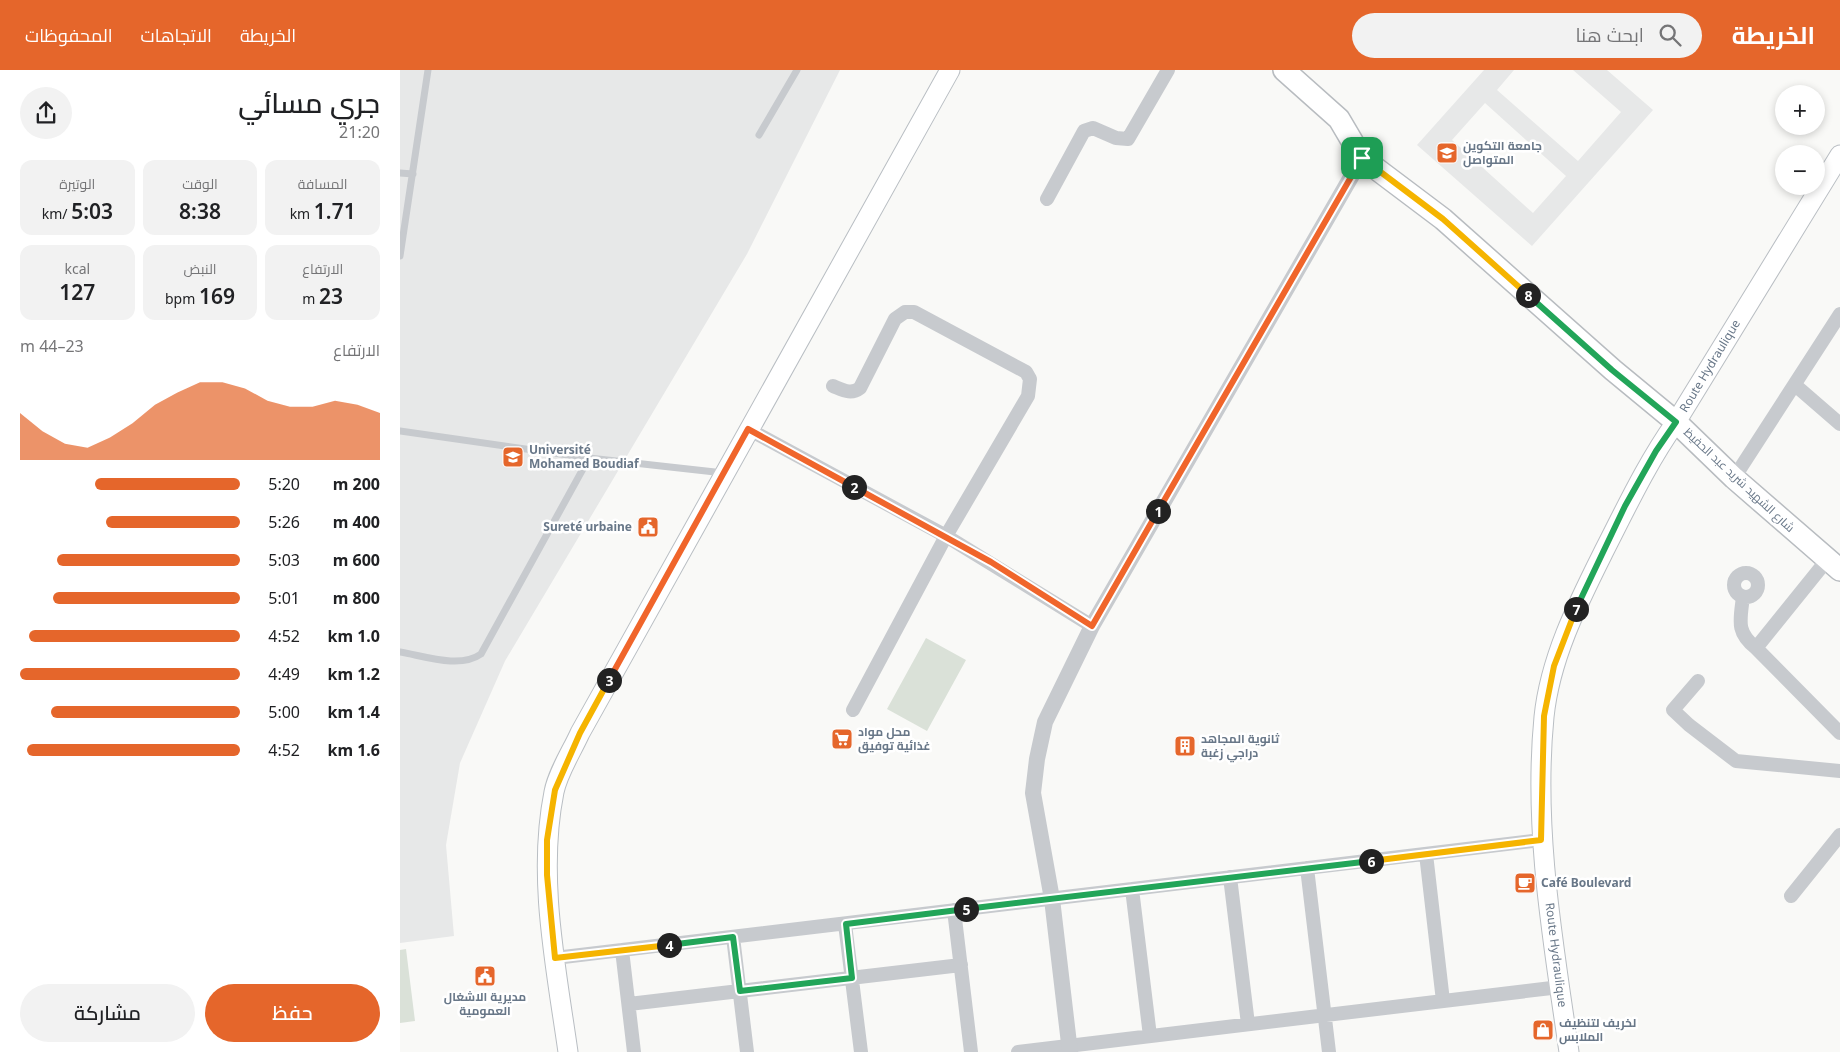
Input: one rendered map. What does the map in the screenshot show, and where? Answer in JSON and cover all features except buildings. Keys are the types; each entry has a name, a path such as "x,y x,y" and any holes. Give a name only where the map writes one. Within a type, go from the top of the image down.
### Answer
{"main road":[{"path":"568,1052 555,958 547,875 547,840 555,790 580,733 950,70"},
{"name":"شارع الشهيد شريد عبد الحفيظ","path":"1284,70 1339,119 1362,158 1443,219 1612,370 1676,422 1734,478 1833,565"},
{"name":"Route Hydraulique","path":"1569,1052 1541,840 1544,716 1554,666 1583,593 1625,506 1656,451 1676,422 1840,155"}],"street":[{"path":"1047,199 1084,131 1093,128 1116,138 1128,139 1168,70"},
{"path":"1070,1049 1052,899 1033,793 1036,759 1045,722 1092,626 1362,158"},
{"path":"833,386 848,392 855,392 860,388 894,319 905,312 914,312 1026,372 1030,379 1028,396 946,536 853,710"},
{"path":"1734,478 1840,314"},
{"path":"1795,385 1840,424"},
{"path":"748,429 946,536 1092,626"},
{"path":"1756,648 1833,565"},
{"path":"1743,597 1739,622 1744,638 1840,733"},
{"path":"1698,681 1673,710 1736,761 1840,771"},
{"path":"1791,896 1840,835"},
{"path":"555,958 1541,840"},
{"path":"1426,854 1443,1001"},
{"path":"1308,868 1329,1052"},
{"path":"1230,877 1248,1024"},
{"path":"1132,889 1150,1036"},
{"path":"954,910 971,1052"},
{"path":"846,924 861,1052"},
{"path":"733,937 747,1052"},
{"path":"622,950 634,1052"},
{"path":"628,1004 960,965"},
{"path":"1018,1052 1070,1049 1150,1036 1560,987"}],"lane":[{"path":"400,256 428,70"},
{"path":"759,135 797,70"},
{"path":"400,173 413,174"},
{"path":"400,431 589,458 724,474"},
{"path":"400,652 460,661 472,660 481,654 589,458"}],"shaded area":[{"name":"Université Mohamed Boudiaf","path":"400,70 840,70 747,254 505,661 460,763 446,845 454,936 400,943"},
{"name":"جامعة التكوين المتواصل","path":"1484,70 1514,70 1497,90 1578,161 1621,112 1573,70 1607,70 1653,110 1532,246 1417,145","holes":["1485,103 1566,176 1533,213 1452,140"]},
{"path":"926,638 966,660 927,731 887,709"},
{"path":"406,949 415,1021 400,1023 400,950"}],"place":[{"name":"جامعة التكوين المتواصل","path":"1447,153"},
{"name":"Université Mohamed Boudiaf","path":"513,457"},
{"name":"Sureté urbaine","path":"648,527"},
{"name":"محل مواد غذائية توفيق","path":"842,739"},
{"name":"ثانوية المجاهد دراجي زغبة","path":"1185,746"},
{"name":"Café Boulevard","path":"1525,883"},
{"name":"مديرية الاشغال العمومية","path":"485,976"},
{"name":"لخريف لتنظيف الملابس","path":"1543,1030"}],"route":[{"path":"1362,158 1443,219 1612,370 1676,422 1656,451 1625,506 1583,593 1554,666 1544,716 1541,840 846,924 852,978 740,991 733,937 555,958 547,875 547,840 555,790 580,733 748,429 946,536 1092,626 1362,158"}]}
